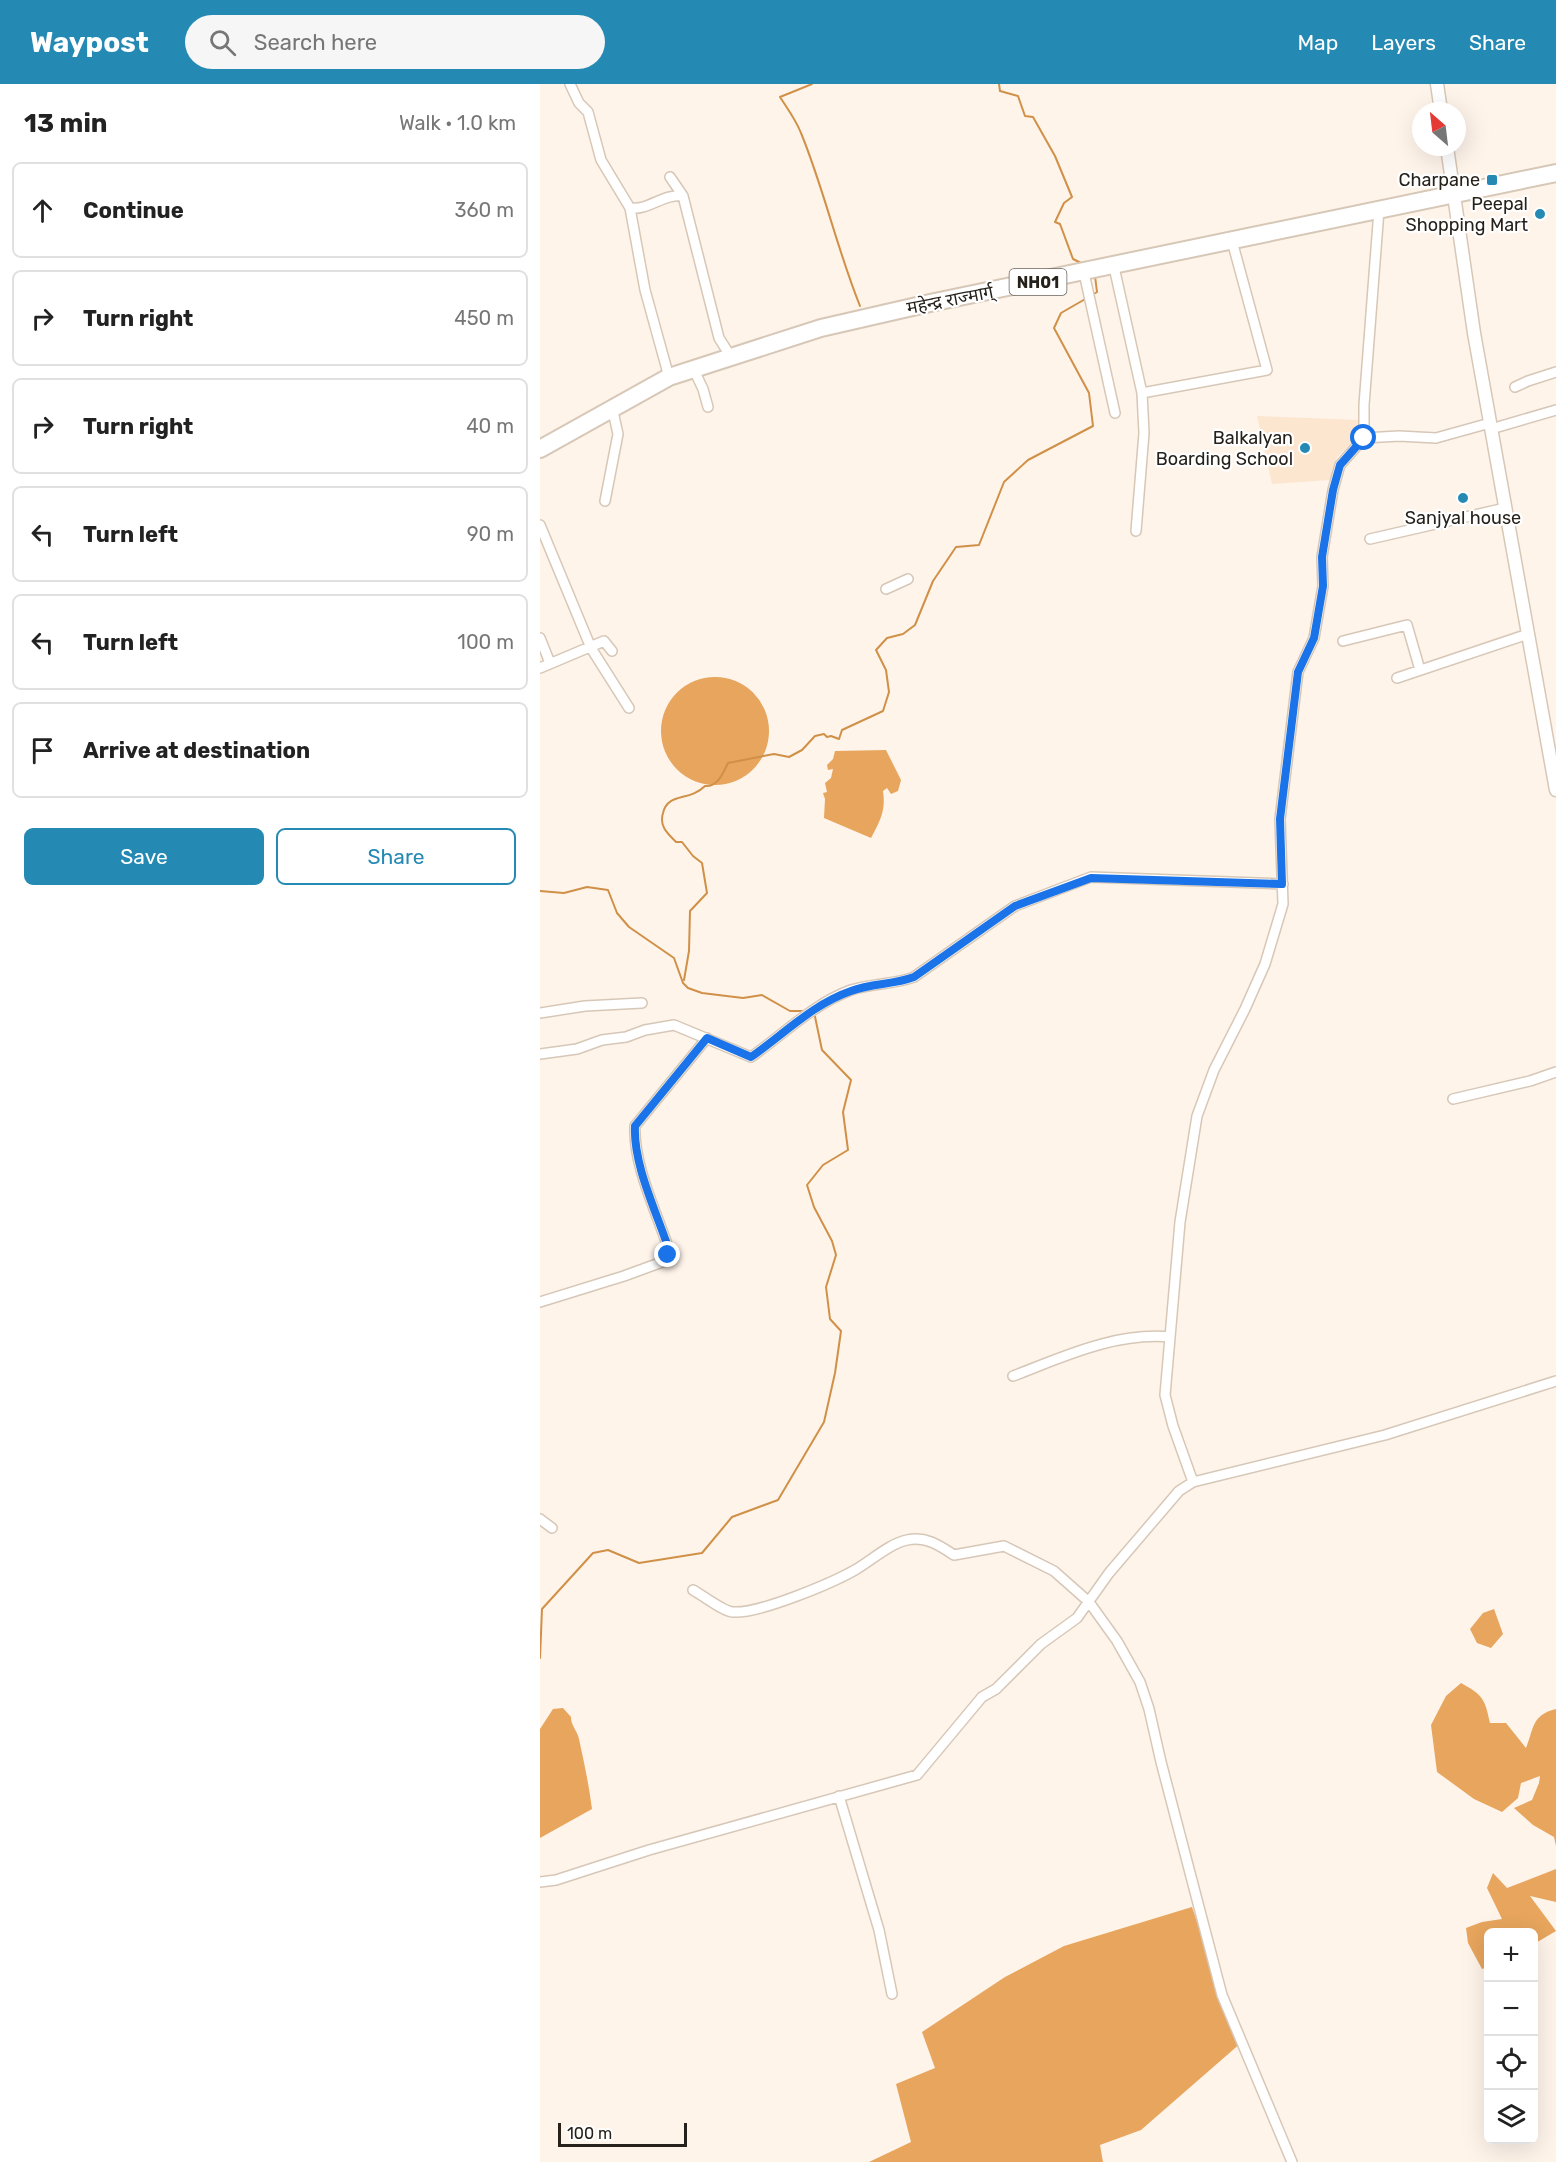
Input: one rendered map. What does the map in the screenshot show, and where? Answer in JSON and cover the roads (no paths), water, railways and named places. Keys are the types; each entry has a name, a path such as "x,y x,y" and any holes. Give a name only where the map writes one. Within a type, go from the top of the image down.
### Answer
{"highway":[{"name":"महेन्द्र राज्मार्ग्","path":"540,449 669,377 821,328 930,303 1114,267 1556,173"}],"street":[{"path":"570,84 579,103 588,112 601,160 630,208 645,290 669,377"},
{"path":"1437,84 1440,102"},
{"path":"1449,156 1474,333 1555,784"},
{"path":"670,177 683,196 719,338 731,357"},
{"path":"630,208 637,209 676,195 683,196"},
{"path":"1193,1482 1173,1426 1165,1395 1180,1222 1197,1116 1214,1070 1265,964 1283,904 1280,819 1298,672 1314,638 1323,586 1322,557 1333,490 1340,465 1364,438 1364,405 1379,210"},
{"path":"1142,393 1267,370 1232,242"},
{"path":"1114,267 1142,393 1144,433 1136,531"},
{"path":"1084,273 1115,413"},
{"path":"693,368 708,407"},
{"path":"1515,387 1556,372"},
{"path":"605,501 618,434 612,408"},
{"path":"1364,438 1400,436 1436,438 1556,410"},
{"path":"1370,539 1505,508"},
{"path":"540,525 591,648 628,708"},
{"path":"886,589 908,579"},
{"path":"1343,641 1407,625 1420,670"},
{"path":"1397,678 1528,634"},
{"path":"540,638 550,663"},
{"path":"540,668 604,641 612,651"},
{"path":"540,1054 577,1049 602,1040 626,1037 645,1030 674,1025 751,1057 823,1002 871,984 899,983 914,977 1015,906 1091,878 1282,884"},
{"path":"540,1013 585,1006 642,1003"},
{"path":"540,1302 665,1261 668,1247 644,1178 634,1139 635,1126 707,1038"},
{"path":"1453,1099 1530,1081 1556,1072"},
{"path":"1013,1376 1088,1348 1115,1341 1150,1335 1170,1337"},
{"path":"540,1882 556,1881 650,1850 917,1775 982,1697 996,1689 1041,1644 1077,1617 1110,1573 1179,1491 1193,1482 1385,1435 1556,1381"},
{"path":"540,1519 552,1528"},
{"path":"693,1590 732,1612 756,1608 826,1584 908,1540 932,1540 954,1555 1004,1546 1054,1571 1089,1602 1117,1641 1140,1682 1149,1709 1222,1995 1292,2162"},
{"path":"839,1796 879,1930 892,1994"}],"waterway":[{"path":"812,84 780,97 797,123 809,154 860,306"},
{"path":"999,84 1000,91 1018,96 1025,116 1033,117 1055,156 1072,197 1064,203 1055,222 1060,224 1073,259 1083,264"},
{"path":"1092,295 1097,292 1095,276"},
{"path":"684,980 689,951 690,911 707,893 702,863 682,842 676,842 665,829 662,818 666,806 674,799 713,784 720,779 728,763 774,754 789,757 802,750 815,736 824,734 827,737 839,739 842,730 883,711 889,692 886,670 876,650 887,638 903,634 915,625 933,581 956,547 979,545 1004,482 1028,460 1093,426 1089,393 1054,328 1061,313 1087,298"},
{"path":"540,891 564,893 587,887 608,890 617,913 629,927 674,958 683,983 688,988 702,993 743,998 762,995 790,1011 806,1011"},
{"path":"540,1658 542,1609 593,1553 608,1550 639,1563 702,1553 732,1517 778,1500 824,1422 835,1373 841,1331 830,1319 826,1287 836,1255 832,1241 814,1207 807,1185 823,1165 848,1150 843,1112 851,1080 822,1050 814,1012"}],"place":[{"name":"Charpane","path":"1492,180"},
{"name":"Peepal Shopping Mart","path":"1540,214"},
{"name":"Balkalyan Boarding School","path":"1305,448"},
{"name":"Sanjyal house","path":"1463,498"}]}
